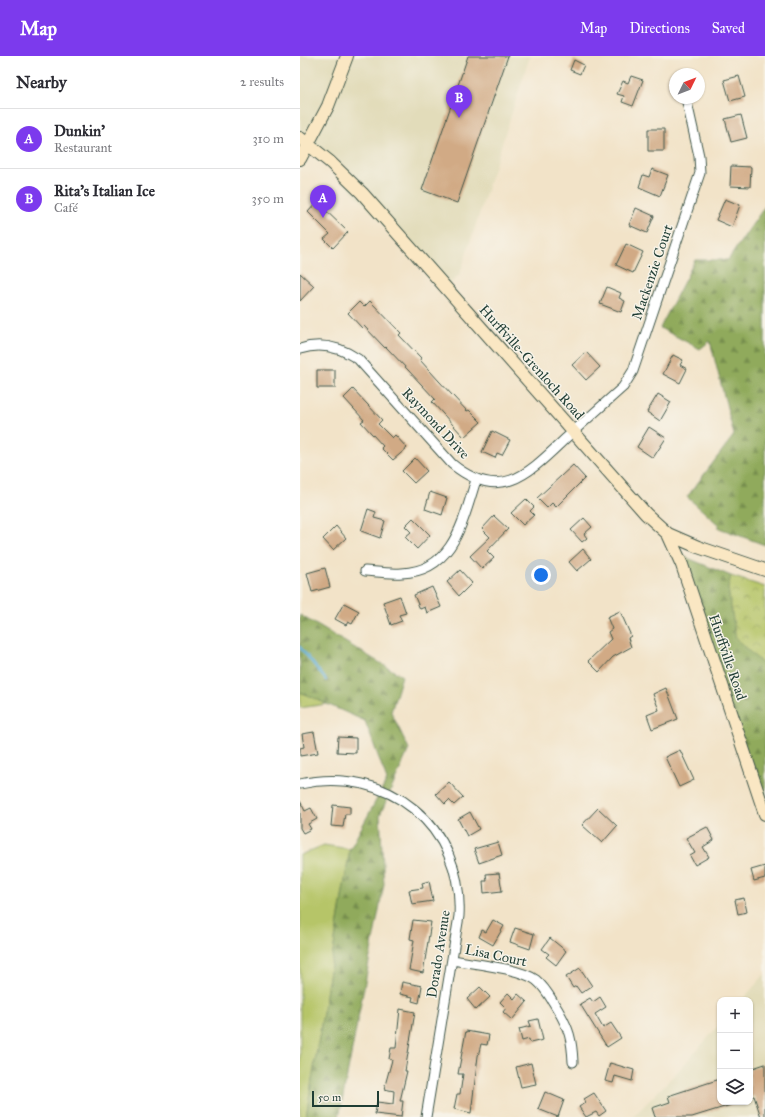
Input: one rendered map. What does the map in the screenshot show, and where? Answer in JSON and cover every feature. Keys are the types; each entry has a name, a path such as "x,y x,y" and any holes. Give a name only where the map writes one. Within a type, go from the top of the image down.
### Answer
{"main road":[{"path":"300,159 304,141 328,106 347,56"},
{"name":"Hurffville-Grenloch Road","path":"304,141 362,193 646,514 668,534 698,547 765,570"},
{"name":"Hurffville Road","path":"668,534 682,565 765,814"}],"street":[{"name":"Mackenzie Court","path":"573,431 623,387 634,371 700,173 699,156 687,104"},
{"name":"Raymond Drive","path":"300,349 320,345 330,346 341,349 358,359 452,464 476,480 498,482 521,477 539,463 573,431"},
{"path":"365,571 387,573 413,572 432,564 454,542 476,480"},
{"name":"Dorado Avenue","path":"300,784 337,780 371,786 403,801 430,825 449,854 457,878 459,916 453,960 426,1117"},
{"name":"Lisa Court","path":"453,960 514,972 535,979 549,994 568,1028 572,1042 573,1062"}],"shaded area":[{"path":"300,56 530,56 460,274 446,288 300,138"},
{"path":"765,974 765,1117 633,1117 679,1070 717,1027 717,1105 753,1105 753,997 745,997"}],"green space":[{"path":"765,206 765,545 719,528 719,525 687,497 734,435 710,341 700,349 660,328 695,260 728,260"},
{"path":"678,554 731,576 728,588 736,639 765,666 765,819"},
{"path":"731,576 765,587 765,666 736,639 728,588"},
{"path":"300,615 402,676 391,712 409,749 380,815 384,884 339,1117 306,1117 350,849 387,780 365,721 300,692"},
{"path":"300,692 327,704 300,708"},
{"path":"324,845 350,849 306,1117 300,1117 300,855"}],"building":[{"path":"468,56 508,56 457,203 422,190"},
{"path":"574,60 584,65 580,74 570,70"},
{"path":"631,76 643,80 633,106 622,102 624,96 617,94 623,81 628,83"},
{"path":"739,76 745,97 730,101 724,80"},
{"path":"741,115 747,138 731,142 725,119"},
{"path":"648,129 664,129 664,151 648,151"},
{"path":"731,166 751,167 750,187 730,186"},
{"path":"652,169 668,175 660,196 639,187 643,175 649,177"},
{"path":"725,199 740,205 732,227 716,220"},
{"path":"317,202 348,232 333,248 324,239 330,234 308,212"},
{"path":"636,208 654,216 647,233 629,225"},
{"path":"626,244 643,252 633,273 616,265"},
{"path":"300,273 314,286 300,301"},
{"path":"607,287 621,293 619,298 625,301 621,312 600,304"},
{"path":"370,301 401,333 399,335 421,358 420,360 439,381 467,411 469,410 481,422 464,437 432,402 435,399 408,370 364,326 362,328 348,313 359,302 364,307"},
{"path":"586,352 600,367 586,380 572,365"},
{"path":"673,355 683,360 680,365 687,369 680,383 663,374"},
{"path":"317,370 335,370 335,388 317,388"},
{"path":"353,389 382,420 378,424 392,438 395,435 407,448 393,460 381,448 383,446 361,422 364,420 344,398"},
{"path":"658,394 671,402 660,421 647,412"},
{"path":"649,427 666,438 653,458 637,447"},
{"path":"492,431 510,440 502,455 497,453 495,458 482,452"},
{"path":"415,458 427,471 414,483 402,471"},
{"path":"573,465 585,478 556,507 552,503 547,508 537,498"},
{"path":"430,492 447,498 442,515 425,509"},
{"path":"526,499 534,507 530,511 534,515 523,525 511,513"},
{"path":"368,509 376,512 374,518 385,521 380,538 361,531"},
{"path":"494,516 508,529 487,551 494,558 482,569 470,556 490,537 482,529"},
{"path":"413,518 430,535 417,549 405,537 411,532 405,526"},
{"path":"584,518 592,527 584,534 587,538 582,542 571,530"},
{"path":"336,526 346,538 333,550 323,539"},
{"path":"583,549 591,559 577,571 569,562"},
{"path":"325,568 330,587 312,592 307,573"},
{"path":"460,570 472,583 459,596 447,582"},
{"path":"432,587 441,607 427,613 425,607 420,609 414,595"},
{"path":"400,596 406,613 399,615 402,621 391,625 383,602"},
{"path":"344,603 359,611 352,624 348,622 346,625 335,619"},
{"path":"620,611 631,636 628,638 631,647 613,657 599,672 588,661 611,639 608,632 612,629 607,617"},
{"path":"666,688 678,719 652,729 647,715 659,710 653,694"},
{"path":"314,732 318,753 300,756 300,748 304,747 302,734"},
{"path":"338,737 356,738 356,753 337,752"},
{"path":"680,750 694,780 679,787 665,757"},
{"path":"449,782 463,797 454,805 449,800 445,804 436,794"},
{"path":"300,801 305,811 311,808 317,819 308,824 311,829 303,833 300,828"},
{"path":"333,805 350,807 350,814 345,814 343,827 331,826"},
{"path":"598,808 617,826 602,843 582,825"},
{"path":"470,812 479,829 467,836 458,819"},
{"path":"707,827 714,840 703,847 709,857 695,865 690,856 695,853 686,838"},
{"path":"498,842 502,855 479,863 474,849"},
{"path":"765,866 765,878 754,881 751,870"},
{"path":"499,873 502,891 484,893 483,881 487,881 486,874"},
{"path":"429,881 433,901 412,904 409,890 423,888 422,883"},
{"path":"744,898 747,912 738,914 735,900"},
{"path":"413,920 431,922 423,973 409,970 414,940 410,939"},
{"path":"493,920 504,926 493,945 479,937 482,930 486,932"},
{"path":"515,928 534,934 530,949 510,942"},
{"path":"550,938 566,951 556,965 546,957 549,954 542,949"},
{"path":"580,968 592,986 581,993 576,986 573,988 566,977"},
{"path":"402,982 422,986 419,1003 412,1001 413,997 400,994"},
{"path":"480,987 490,997 476,1010 467,999"},
{"path":"508,993 514,999 518,994 527,1002 512,1020 503,1012 506,1008 500,1002"},
{"path":"600,997 606,1007 595,1014 603,1028 611,1023 621,1038 607,1047 580,1004 590,998 593,1002"},
{"path":"400,1009 415,1012 405,1071 407,1071 400,1101 403,1101 401,1117 375,1114 377,1102 393,1104 394,1091 384,1089 392,1060 389,1059 391,1048 396,1048"},
{"path":"538,1019 543,1040 530,1043 529,1039 522,1041 519,1029 531,1026 529,1021"},
{"path":"466,1031 489,1035 487,1045 481,1044 478,1056 471,1113 454,1109 457,1094 460,1094 463,1074 458,1074"},
{"path":"531,1063 536,1084 521,1087 516,1067"},
{"path":"610,1063 634,1070 632,1081 615,1076 613,1083 605,1081"},
{"path":"765,1064 765,1117 761,1117 753,1096 753,1068"},
{"path":"717,1080 717,1105 731,1105 692,1117 655,1117 652,1108 670,1102 668,1096"},
{"path":"545,1092 564,1100 558,1117 538,1109"},
{"path":"594,1093 606,1111 599,1116 596,1112 586,1117 579,1107 586,1102 584,1099"}],"waterway":[{"path":"300,647 326,680"}],"place":[{"name":"Rita's Italian Ice","path":"459,118"},
{"name":"Dunkin'","path":"323,218"}]}
